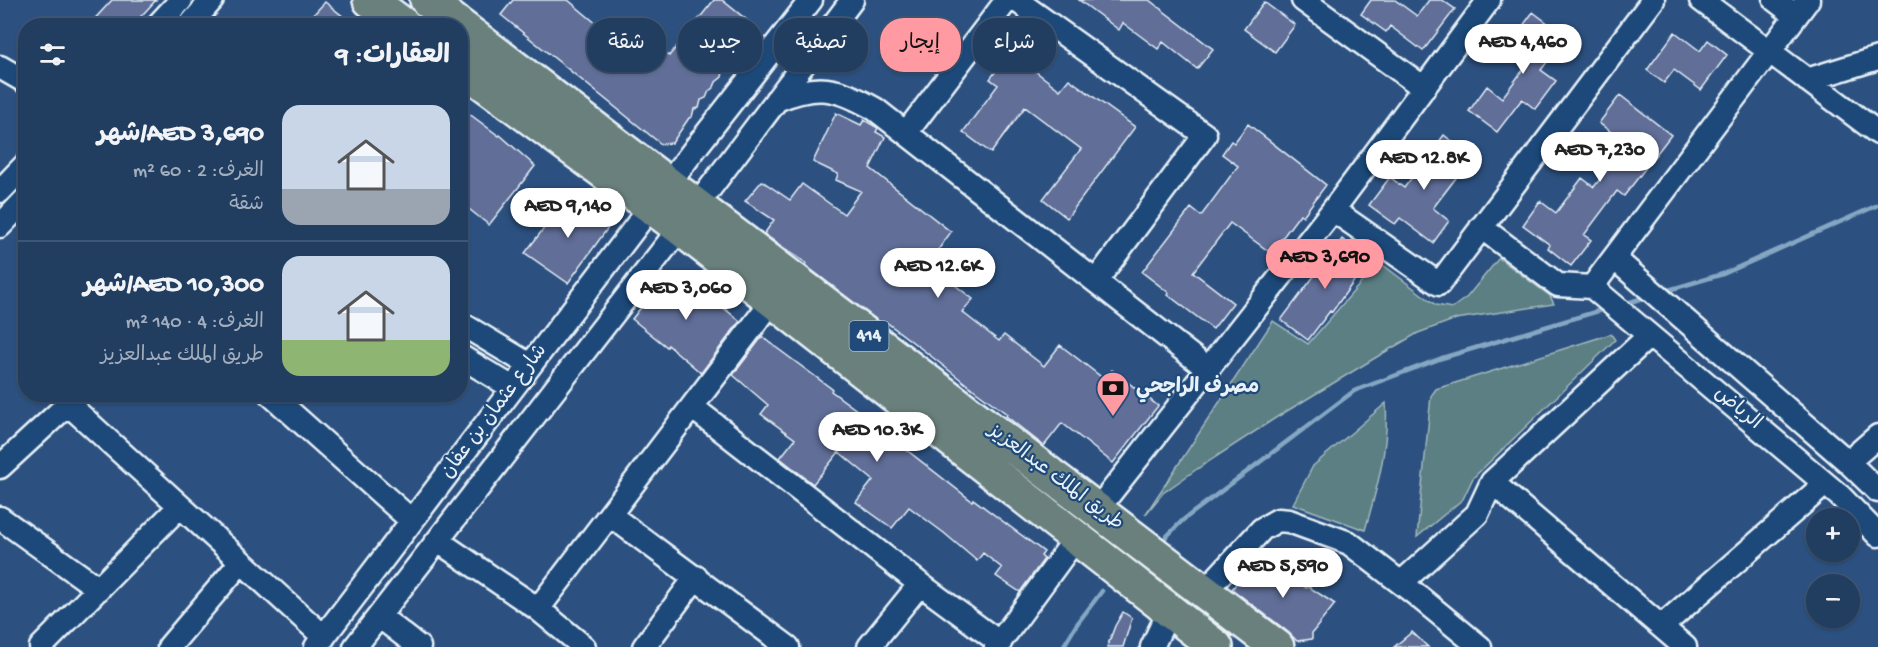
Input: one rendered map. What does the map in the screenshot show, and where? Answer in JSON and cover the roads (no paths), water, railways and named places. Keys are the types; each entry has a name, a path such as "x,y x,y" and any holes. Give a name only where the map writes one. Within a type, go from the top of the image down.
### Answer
{"highway":[{"path":"370,0 394,18"},
{"name":"طريق الملك عبدالعزيز","path":"427,0 450,18"},
{"name":"طريق الملك عبدالعزيز","path":"468,32 692,211 1097,510 1277,647"},
{"name":"طريق الملك عبدالعزيز","path":"468,71 664,189"},
{"name":"طريق الملك عبدالعزيز","path":"692,211 773,300 1216,647"}],"street":[{"path":"164,18 181,0"},
{"path":"196,18 212,0"},
{"name":"شارع عثمان بن عفان","path":"320,642 664,189 811,0"},
{"name":"شارع عثمان بن عفان","path":"355,647 852,0"},
{"path":"906,133 1007,0"},
{"path":"1016,0 1205,135 1096,281"},
{"path":"1303,0 1424,88"},
{"path":"1097,510 1333,210 1489,0"},
{"path":"1333,210 1439,284 1653,0"},
{"path":"1701,0 1878,133"},
{"path":"1481,227 1557,285 1592,287 1802,8 1775,0"},
{"path":"1807,80 1878,58"},
{"path":"0,67 18,77"},
{"path":"776,100 798,91 835,90 875,109 1208,369"},
{"path":"0,191 18,172"},
{"path":"0,226 18,207"},
{"name":"الرياض","path":"1614,258 1848,462 1878,491"},
{"name":"الرياض","path":"1592,287 1840,496 1878,535"},
{"path":"538,609 773,300"},
{"path":"468,328 530,365"},
{"path":"1401,583 1477,514 1492,482 1649,336"},
{"path":"468,361 513,388"},
{"path":"0,467 70,402"},
{"path":"76,402 180,506 241,561 320,642"},
{"path":"279,402 412,521"},
{"path":"692,407 998,645 1076,538"},
{"path":"1848,462 1878,436"},
{"path":"1492,482 1685,647"},
{"path":"1662,626 1825,484"},
{"path":"41,647 180,506"},
{"path":"610,515 788,647"},
{"path":"0,518 99,589"},
{"path":"1204,592 1262,529 1278,520 1288,521 1349,543 1480,647"},
{"path":"438,540 538,609 584,647"},
{"path":"169,647 241,561"},
{"path":"645,647 696,577"},
{"path":"869,647 920,584"},
{"path":"1152,647 1169,611"},
{"path":"379,616 406,643"}],"waterway":[{"path":"1665,291 1723,274 1878,205"},
{"path":"1624,304 1646,297"},
{"path":"1164,539 1183,520 1354,391 1442,358 1605,309"},
{"path":"1063,647 1102,591"}],"place":[{"name":"مصرف الراجحي","path":"1113,417"}]}
